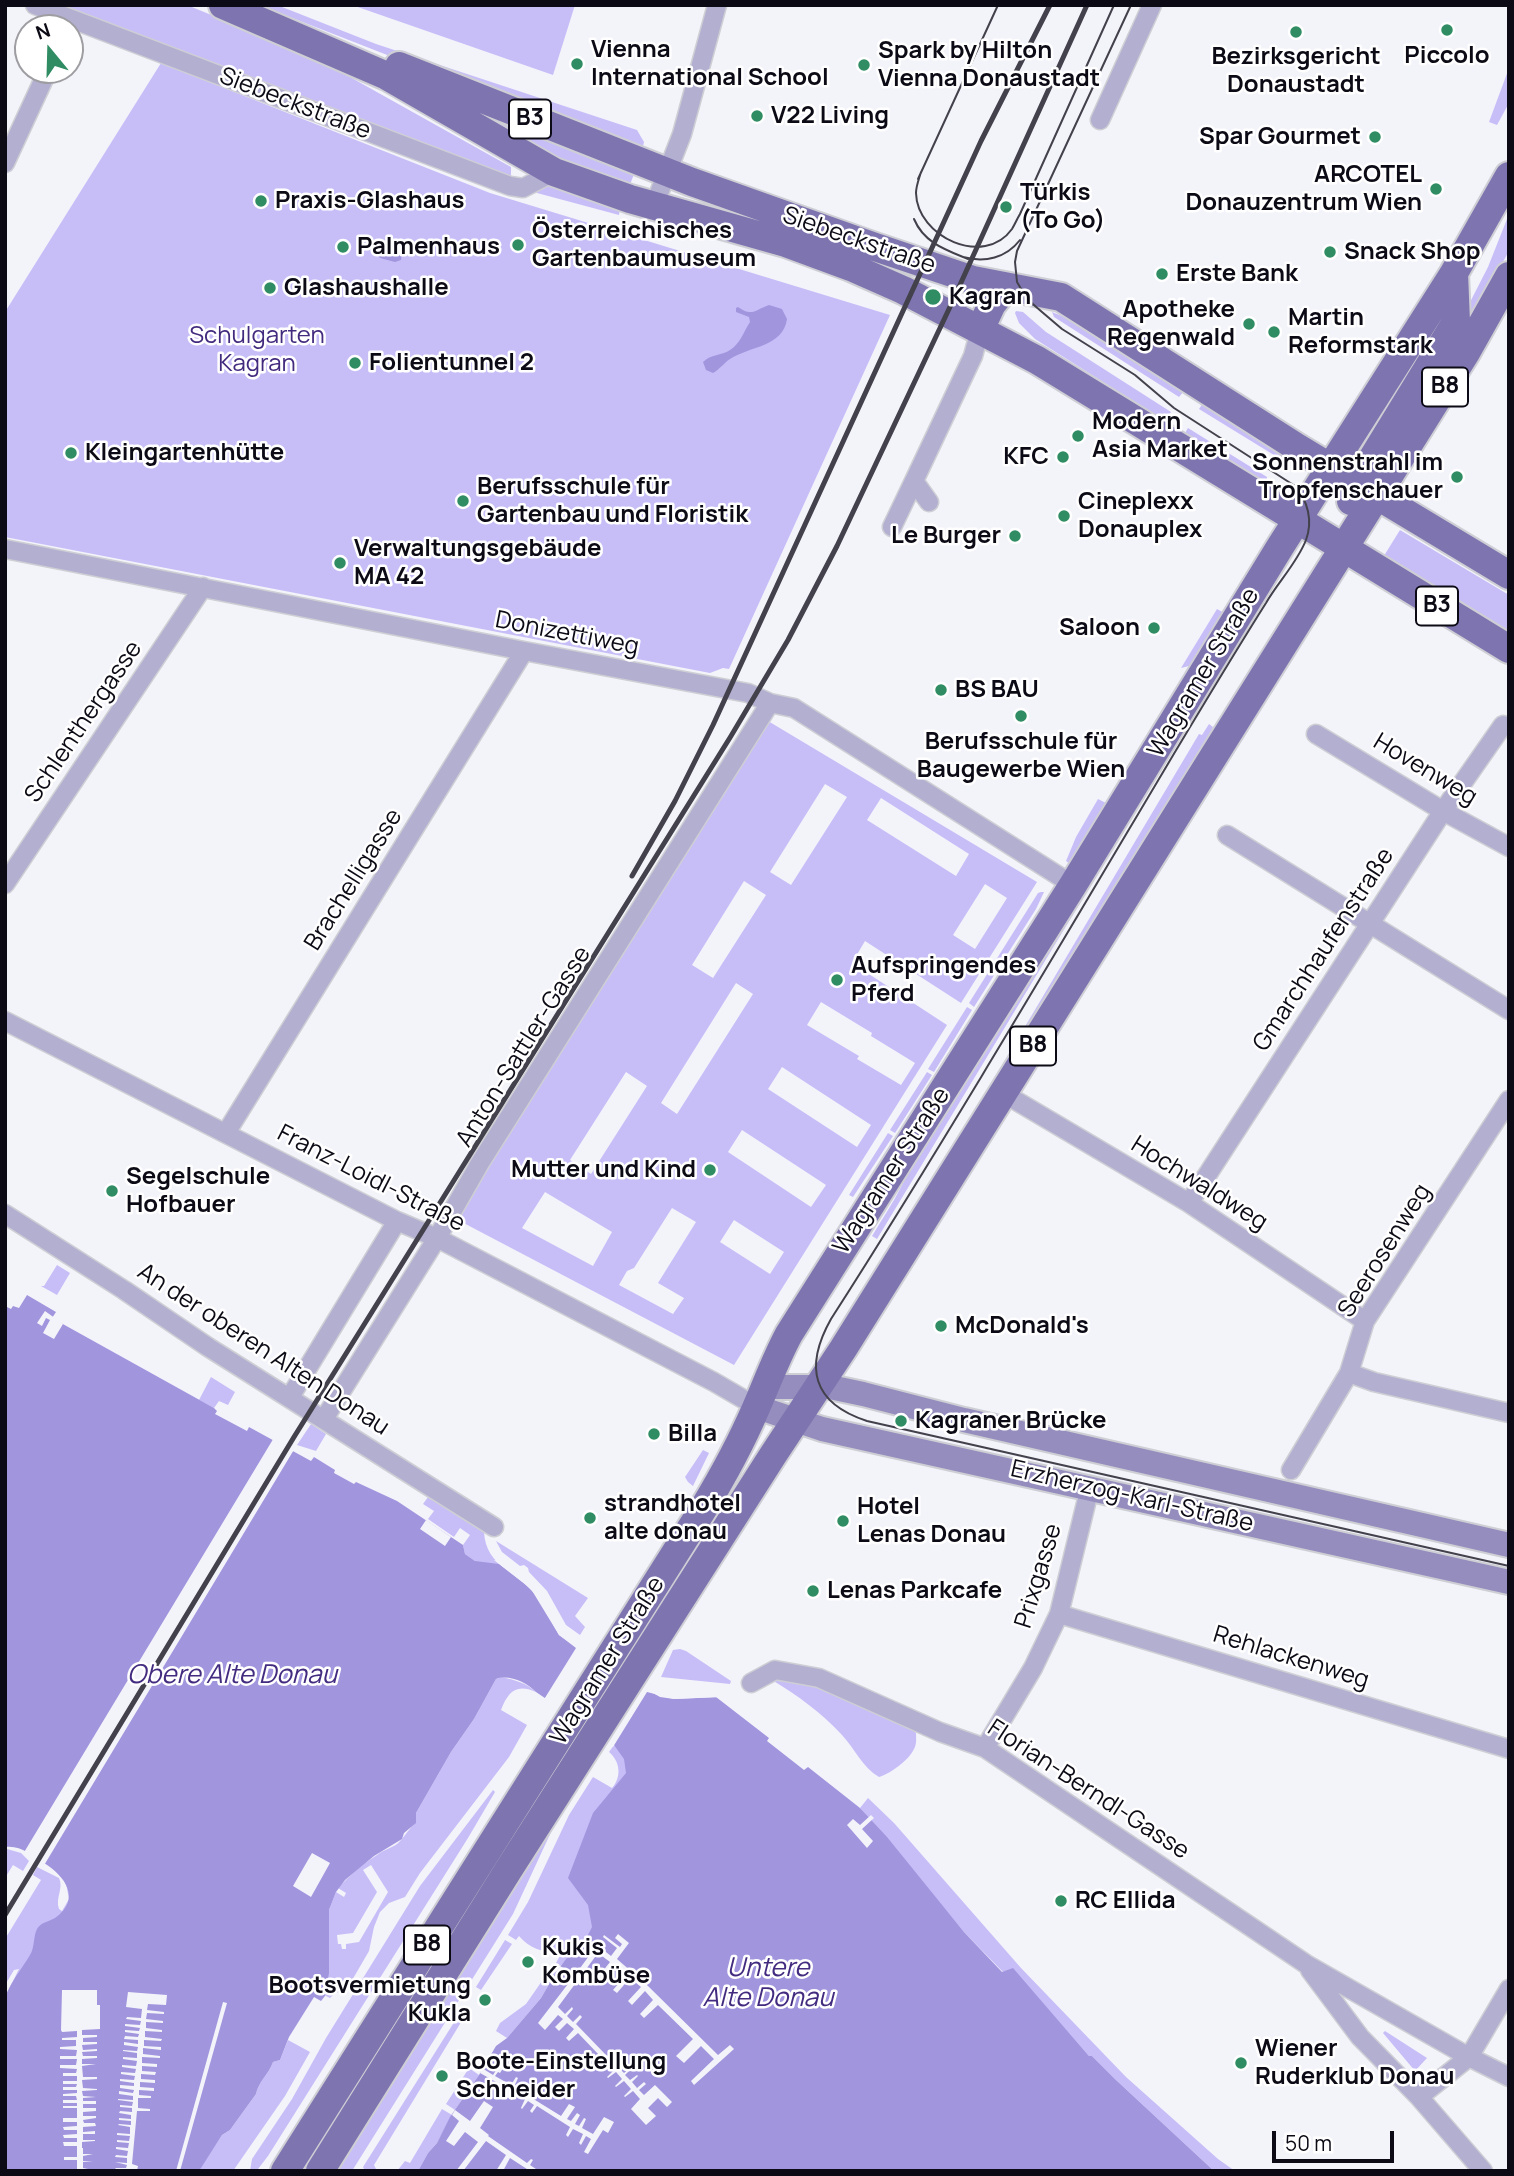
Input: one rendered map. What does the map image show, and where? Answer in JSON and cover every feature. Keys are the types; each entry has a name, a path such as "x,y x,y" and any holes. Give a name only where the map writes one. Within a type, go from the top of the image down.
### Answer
{"main road":[{"name":"Siebeckstraße","path":"223,5 387,76 554,172 654,206 786,243 903,290 1037,360 1297,521"},
{"name":"Siebeckstraße","path":"246,5 668,172 935,268 1006,287 1061,297 1331,468"},
{"name":"Wagramer Straße","path":"285,2171 721,1480 776,1359 794,1327 1454,273 1509,176"},
{"path":"1367,490 1456,322 1454,273"},
{"name":"Wagramer Straße","path":"320,2171 818,1387 1343,549 1367,490 1467,351 1509,275"},
{"path":"980,330 992,304 1006,287"},
{"name":"B3","path":"1331,468 1509,575"},
{"name":"B3","path":"1297,521 1509,649"},
{"name":"Erzherzog-Karl-Straße","path":"760,1397 818,1387 863,1394 964,1420 1509,1545"},
{"name":"Erzherzog-Karl-Straße","path":"760,1397 795,1421 1509,1582"}],"street":[{"name":"Siebeckstraße","path":"35,5 52,14"},
{"path":"1100,120 1152,5"},
{"path":"654,206 682,134 716,12"},
{"name":"Siebeckstraße","path":"84,29 510,186 523,188 554,172"},
{"path":"5,163 42,84"},
{"path":"892,527 973,356 980,330"},
{"path":"914,481 929,502"},
{"name":"Donizettiweg","path":"5,549 524,652 748,693 769,703 794,708 1073,885"},
{"name":"Schlenthergasse","path":"5,884 204,587"},
{"name":"Brachelligasse","path":"226,1133 524,652"},
{"name":"Anton-Sattler-Gasse","path":"324,1419 437,1238 480,1163 769,703"},
{"name":"Gmarchhaufenstraße","path":"1189,1203 1443,811 1503,725"},
{"name":"Hovenweg","path":"1316,734 1443,811 1509,847"},
{"path":"1227,835 1509,1010"},
{"name":"Franz-Loidl-Straße","path":"5,1021 397,1222 437,1238 714,1382 760,1397"},
{"name":"Hochwaldweg","path":"1003,1093 1189,1203 1365,1321"},
{"name":"Seerosenweg","path":"1291,1470 1349,1373 1365,1321 1509,1100"},
{"name":"An der oberen Alten Donau","path":"5,1214 208,1347 494,1527"},
{"path":"290,1397 397,1222"},
{"path":"1349,1373 1374,1382 1509,1413"},
{"name":"Prixgasse","path":"985,1748 1033,1668 1059,1614 1090,1487"},
{"name":"Rehlackenweg","path":"1059,1614 1509,1749"},
{"name":"Florian-Berndl-Gasse","path":"751,1683 775,1670 820,1678 940,1732 985,1748 1306,1964 1509,2077"},
{"name":"Florian-Berndl-Gasse","path":"1306,1964 1360,2037 1419,2097 1483,2171"},
{"path":"1419,2097 1469,2057 1509,1989"}],"green space":[{"path":"56,5 187,5 316,58 511,167 511,180 84,14"},
{"path":"259,5 277,5 376,44 637,130 644,142 641,154"},
{"path":"352,5 575,5 553,75"},
{"name":"Schulgarten Kagran","path":"161,63 490,193 890,315 729,669 723,668 710,673 5,537 5,312"},
{"path":"1509,68 1509,103 1497,125 1489,122"},
{"path":"492,115 636,169 629,187 575,167 492,121"},
{"path":"543,181 620,207 619,215 537,193 535,191"},
{"path":"1509,214 1509,251 1451,355 1445,351 1488,267"},
{"path":"1016,311 1023,312 1046,332 1171,412 1165,421 1035,339 1019,323"},
{"path":"1052,312 1074,321 1184,391 1179,397 1054,317"},
{"path":"1203,403 1286,455 1282,460 1199,409"},
{"path":"1188,428 1267,477 1267,484 1185,433"},
{"path":"1400,530 1509,595 1509,637 1382,559"},
{"path":"1217,609 1226,614 1193,665 1181,668"},
{"path":"1193,716 877,1239 872,1236 922,1148"},
{"path":"768,721 1037,882 961,1003 865,941 852,963 947,1025 734,1365 456,1219","holes":["825,784 847,797 791,885 770,872","881,798 969,854 956,876 867,820","744,881 766,895 713,978 692,965","985,884 1007,898 975,949 953,935","736,983 753,994 677,1114 661,1103","821,1002 915,1063 901,1085 857,1059 859,1056 807,1025","782,1067 871,1125 857,1147 768,1089","626,1072 647,1086 591,1174 570,1160","742,1130 826,1185 811,1207 728,1152","545,1192 612,1232 593,1266 522,1228","672,1208 696,1222 658,1283 684,1298 673,1314 619,1285 627,1271 634,1268","734,1220 784,1252 770,1274 720,1242"]},
{"path":"1209,724 1213,727 1191,772 999,1079 995,1077 1199,734 1202,735"},
{"path":"1098,799 1106,803 1100,818 1070,864 1066,861 1076,837"},
{"path":"1044,892 974,1007 969,1003 1038,893"},
{"path":"967,1007 972,1010 934,1072 928,1069"},
{"path":"927,1072 932,1075 895,1133 890,1130"},
{"path":"888,1133 893,1136 853,1197 849,1195"},
{"path":"57,1265 70,1273 57,1295 41,1286 44,1286"},
{"path":"211,1377 235,1392 228,1405 219,1401 214,1408 199,1400"},
{"path":"311,1424 326,1434 316,1451 297,1445"},
{"path":"862,1424 1509,1569 1509,1578 860,1429"},
{"path":"703,1450 709,1453 693,1486 685,1477"},
{"path":"428,1497 484,1532 490,1554 506,1570 507,1584 465,1554 463,1545 470,1535 460,1528 454,1537 428,1519 434,1511 423,1504"},
{"path":"496,1541 588,1598 575,1616 585,1627 580,1635 566,1625 547,1591 528,1568 520,1566 502,1552"},
{"path":"680,1649 731,1681 730,1684 661,1677 673,1650"},
{"path":"775,1675 814,1681 908,1724 916,1733 914,1749 899,1766 879,1777 826,1719 772,1680"},
{"path":"502,1677 516,1681 536,1692 523,1688 514,1691 501,1710 527,1725 509,1757 420,1873 405,1897 389,1903 380,1912 369,1951 347,1989 330,1998 318,1992 329,1910 336,1892 344,1897 346,1893 338,1888 367,1862 397,1844 415,1823 416,1813 496,1679","holes":["371,1865 388,1892 359,1942 346,1944 346,1949 342,1949 337,1935 353,1933 377,1892 363,1870"]},
{"path":"614,1745 621,1750 632,1772 590,1901 594,1935 560,1966 556,1963 562,1952 539,1950 528,1945 519,1936 516,1940 508,1935 528,1902 569,1815 593,1777 612,1788 615,1784 618,1769 616,1760 609,1752"},
{"path":"493,1790 495,1792 468,1838 268,2156 258,2169 250,2171 252,2159 292,2099 326,2038 420,1886"},
{"path":"868,1798 894,1823 1021,1968 1126,2077 1235,2171 1214,2171 1089,2056 1013,1969 1003,1972 964,1932 860,1808"},
{"path":"552,1830 513,1914 352,2171 335,2171 548,1832"},
{"path":"5,1850 21,1853 29,1861 23,1871 13,1865 5,1878"},
{"path":"37,1867 59,1878 59,1909 62,1911 69,1899 66,1883 70,1886 72,1904 9,1989 19,1969 14,1970 5,1985 5,1939 41,1880 33,1875"},
{"path":"505,1940 512,1944 481,1990 476,1987"},
{"path":"551,1968 556,1972 541,1998 507,2038 496,2031 500,2023 526,2004"},
{"path":"458,2016 463,2019 374,2165 377,2171 365,2171 363,2167"},
{"path":"1385,2031 1427,2058 1415,2071 1383,2033"},
{"path":"288,2040 310,2052 285,2096 233,2171 198,2171 222,2135 230,2130 256,2094 273,2062 280,2060"},
{"path":"469,2068 479,2075 455,2110 446,2104"},
{"path":"442,2109 452,2115 418,2171 397,2171 405,2161 410,2163"}],"water":[{"path":"374,244 380,247 401,245 401,260 395,262 380,258"},
{"path":"769,305 782,309 787,319 779,335 764,345 730,359 713,373 706,370 703,362 733,347 750,322 749,317 736,312 736,308 750,312"},
{"path":"27,1295 56,1312 52,1318 214,1408 217,1411 215,1414 247,1431 249,1427 311,1461 314,1457 354,1484 356,1482 397,1501 463,1545 465,1554 475,1561 499,1564 538,1597 559,1635 600,1663 660,1697 716,1697 769,1738 767,1741 804,1770 808,1767 860,1808 964,1932 1002,1972 1013,1968 1089,2056 1214,2171 418,2171 496,2046 507,2038 541,1998 570,1954 584,1943 592,1927 588,1905 568,1878 593,1813 626,1773 624,1759 614,1745 528,1685 501,1678 496,1679 474,1719 451,1752 416,1813 416,1823 404,1833 402,1839 374,1856 345,1880 336,1892 329,1910 329,1973 325,1996 321,2001 314,1997 289,2037 280,2060 273,2062 256,2094 230,2130 222,2135 198,2171 5,2171 5,1997 32,1952 37,1929 63,1911 69,1896 64,1881 52,1868 21,1849 5,1847 5,1306 11,1309 13,1306 19,1308"}],"pier":[{"path":"45,1311 63,1324 54,1339 43,1333 50,1320 46,1318 42,1326 37,1323"},
{"path":"275,1436 295,1448 43,1867 23,1854"},
{"path":"426,1520 451,1537 445,1546 420,1529"},
{"path":"494,1560 501,1561 534,1587 544,1600 558,1629 565,1636 644,1686 674,1696 717,1694 722,1697 674,1699 647,1692 613,1747 543,1701 576,1648 559,1635 531,1589"},
{"path":"871,1815 874,1818 862,1829 873,1841 867,1848 847,1825 853,1819 860,1825"},
{"path":"312,1853 330,1863 311,1897 293,1886"},
{"path":"618,1934 629,1943 617,1959 718,2055 730,2045 734,2049 694,2085 691,2081 714,2059 701,2046 684,2063 676,2056 693,2039 658,2005 644,2018 640,2014 653,2000 645,1991 632,2005 628,2001 641,1987 630,1978 617,1993 613,1990 626,1975 614,1966 602,1980 598,1977 610,1962 598,1953 558,2007 565,2014 572,2007 567,2016 573,2022 580,2015 582,2017 576,2024 607,2056 615,2050 617,2052 610,2059 616,2065 625,2060 618,2067 624,2073 632,2068 625,2075 630,2080 638,2076 632,2082 637,2088 644,2082 646,2084 639,2090 644,2095 655,2085 672,2102 667,2107 658,2098 648,2108 656,2116 646,2125 631,2109 640,2099 633,2091 624,2096 631,2089 624,2081 615,2086 622,2079 616,2072 608,2078 614,2070 609,2065 600,2070 607,2063 601,2057 594,2062 600,2056 578,2033 569,2041 566,2038 574,2029 567,2023 559,2031 555,2027 563,2019 558,2015 545,2030 538,2023 571,1980 557,1970 560,1966 575,1975 597,1945 611,1956 617,1948 603,1937 604,1935 620,1947 622,1944 615,1938"},
{"path":"62,1990 97,1990 97,2005 100,2005 100,2029 82,2030 82,2035 97,2035 83,2038 83,2042 97,2044 82,2045 83,2050 97,2049 82,2052 83,2056 97,2056 82,2059 82,2064 96,2064 82,2066 83,2077 97,2077 82,2080 83,2088 97,2089 82,2091 83,2096 96,2097 83,2098 83,2101 96,2101 96,2104 83,2104 83,2108 96,2108 96,2111 83,2112 83,2116 96,2116 83,2120 84,2123 95,2123 96,2126 83,2127 83,2132 95,2131 95,2134 83,2134 83,2140 95,2141 82,2142 83,2154 93,2154 83,2156 83,2161 93,2161 83,2162 83,2168 93,2170 77,2171 77,2160 64,2160 64,2157 77,2157 77,2146 64,2146 63,2142 77,2142 77,2138 64,2138 63,2135 77,2134 77,2130 64,2130 63,2127 77,2126 77,2122 63,2122 63,2118 77,2118 77,2108 63,2106 77,2106 77,2103 63,2103 63,2100 77,2100 76,2096 63,2094 77,2093 77,2090 63,2090 63,2087 76,2087 77,2084 63,2084 63,2081 77,2081 77,2076 63,2076 63,2073 76,2073 77,2069 60,2068 60,2065 76,2065 77,2059 60,2059 60,2056 76,2056 77,2050 60,2047 76,2046 76,2040 62,2038 77,2037 77,2031 61,2030"},
{"path":"128,1992 167,1995 166,2005 148,2004 147,2010 164,2014 147,2013 146,2019 163,2023 146,2022 146,2028 162,2032 145,2031 145,2037 162,2039 144,2040 144,2046 161,2047 161,2050 143,2048 143,2054 160,2058 142,2057 142,2063 157,2064 157,2067 142,2066 142,2071 156,2072 155,2075 141,2074 141,2079 155,2080 155,2083 140,2082 140,2087 154,2088 154,2091 139,2090 139,2095 151,2098 138,2098 138,2108 150,2111 137,2111 132,2164 138,2166 137,2171 115,2169 126,2168 127,2165 115,2162 127,2163 127,2158 115,2157 127,2156 128,2151 116,2147 128,2148 129,2143 117,2140 129,2141 130,2136 117,2135 130,2134 130,2127 118,2125 131,2125 131,2121 119,2118 131,2119 131,2115 119,2113 132,2112 132,2108 120,2105 132,2106 133,2102 118,2100 133,2100 133,2096 119,2094 119,2091 133,2093 134,2090 120,2088 120,2085 134,2086 134,2083 120,2079 134,2080 135,2076 121,2072 135,2073 136,2069 122,2065 136,2066 137,2061 123,2059 137,2058 137,2053 123,2050 137,2051 138,2047 124,2045 124,2042 138,2044 138,2040 124,2039 125,2036 138,2037 139,2034 125,2030 139,2031 140,2028 125,2024 140,2025 141,2021 126,2019 141,2018 142,2009 126,2007"},
{"path":"223,2002 227,2003 180,2171 176,2171"},
{"path":"507,2053 511,2056 495,2076 511,2085 516,2077 518,2078 514,2087 561,2116 569,2104 575,2107 567,2119 571,2121 577,2113 580,2115 575,2124 579,2126 584,2118 586,2119 582,2128 593,2134 604,2117 614,2122 608,2133 603,2130 588,2154 584,2152 591,2139 586,2136 581,2145 579,2143 583,2134 573,2129 568,2137 566,2135 570,2127 537,2106 532,2113 530,2111 534,2105 528,2101 522,2109 525,2099 516,2094 512,2100 501,2094 505,2087 480,2073 482,2068 493,2075"},
{"path":"484,2101 493,2107 480,2128 527,2163 533,2160 530,2165 539,2171 530,2171 510,2158 503,2171 496,2171 506,2155 486,2141 463,2171 456,2171 478,2142 465,2132 454,2146 446,2141 459,2121 452,2115 455,2110 470,2121"}],"tram line":[{"path":"918,179 998,5"},
{"path":"921,172 916,193 919,209 927,223 939,234 970,246 985,246 1000,240 1012,229 1020,214 1114,5"},
{"path":"1131,5 1017,251 1017,282 1027,299 1062,329 1135,375 1174,408 1295,486 1308,512 1308,533 1298,557 1231,658 962,1108 831,1319 818,1353 818,1381 834,1404 867,1421 1509,1566"},
{"path":"914,219 930,240 968,259"},
{"path":"963,257 995,258 1020,240"}],"railway":[{"path":"632,876 675,801 713,725 981,141 1050,5"},
{"path":"5,1915 294,1437 731,736 788,640 837,546 949,309 1087,5"}],"place":[{"name":"Piccolo","path":"1447,30"},
{"name":"Bezirksgericht Donaustadt","path":"1296,32"},
{"name":"Vienna International School","path":"577,64"},
{"name":"Spark by Hilton Vienna Donaustadt","path":"864,65"},
{"name":"V22 Living","path":"757,116"},
{"name":"Spar Gourmet","path":"1375,137"},
{"name":"ARCOTEL Donauzentrum Wien","path":"1436,189"},
{"name":"Praxis-Glashaus","path":"261,201"},
{"name":"Türkis (To Go)","path":"1006,207"},
{"name":"Österreichisches Gartenbaumuseum","path":"518,245"},
{"name":"Palmenhaus","path":"343,247"},
{"name":"Snack Shop","path":"1330,252"},
{"name":"Erste Bank","path":"1162,274"},
{"name":"Glashaushalle","path":"270,288"},
{"name":"Kagran","path":"933,297"},
{"name":"Apotheke Regenwald","path":"1249,324"},
{"name":"Martin Reformstark","path":"1274,332"},
{"name":"Folientunnel 2","path":"355,363"},
{"name":"Modern Asia Market","path":"1078,436"},
{"name":"Kleingartenhütte","path":"71,453"},
{"name":"KFC","path":"1063,457"},
{"name":"Sonnenstrahl im Tropfenschauer","path":"1457,477"},
{"name":"Berufsschule für Gartenbau und Floristik","path":"463,501"},
{"name":"Cineplexx Donauplex","path":"1064,516"},
{"name":"Le Burger","path":"1015,536"},
{"name":"Verwaltungsgebäude MA 42","path":"340,563"},
{"name":"Saloon","path":"1154,628"},
{"name":"BS BAU","path":"941,690"},
{"name":"Berufsschule für Baugewerbe Wien","path":"1021,716"},
{"name":"Aufspringendes Pferd","path":"837,980"},
{"name":"Mutter und Kind","path":"710,1170"},
{"name":"Segelschule Hofbauer","path":"112,1191"},
{"name":"McDonald's","path":"941,1326"},
{"name":"Kagraner Brücke","path":"901,1421"},
{"name":"Billa","path":"654,1434"},
{"name":"strandhotel alte donau","path":"590,1518"},
{"name":"Hotel Lenas Donau","path":"843,1521"},
{"name":"Lenas Parkcafe","path":"813,1591"},
{"name":"RC Ellida","path":"1061,1901"},
{"name":"Kukis Kombüse","path":"528,1962"},
{"name":"Bootsvermietung Kukla","path":"485,2000"},
{"name":"Wiener Ruderklub Donau","path":"1241,2063"},
{"name":"Boote-Einstellung Schneider","path":"442,2076"}],"water label":[{"name":"Obere Alte Donau","path":"232,1676"},
{"name":"Untere Alte Donau","path":"768,1984"}]}
